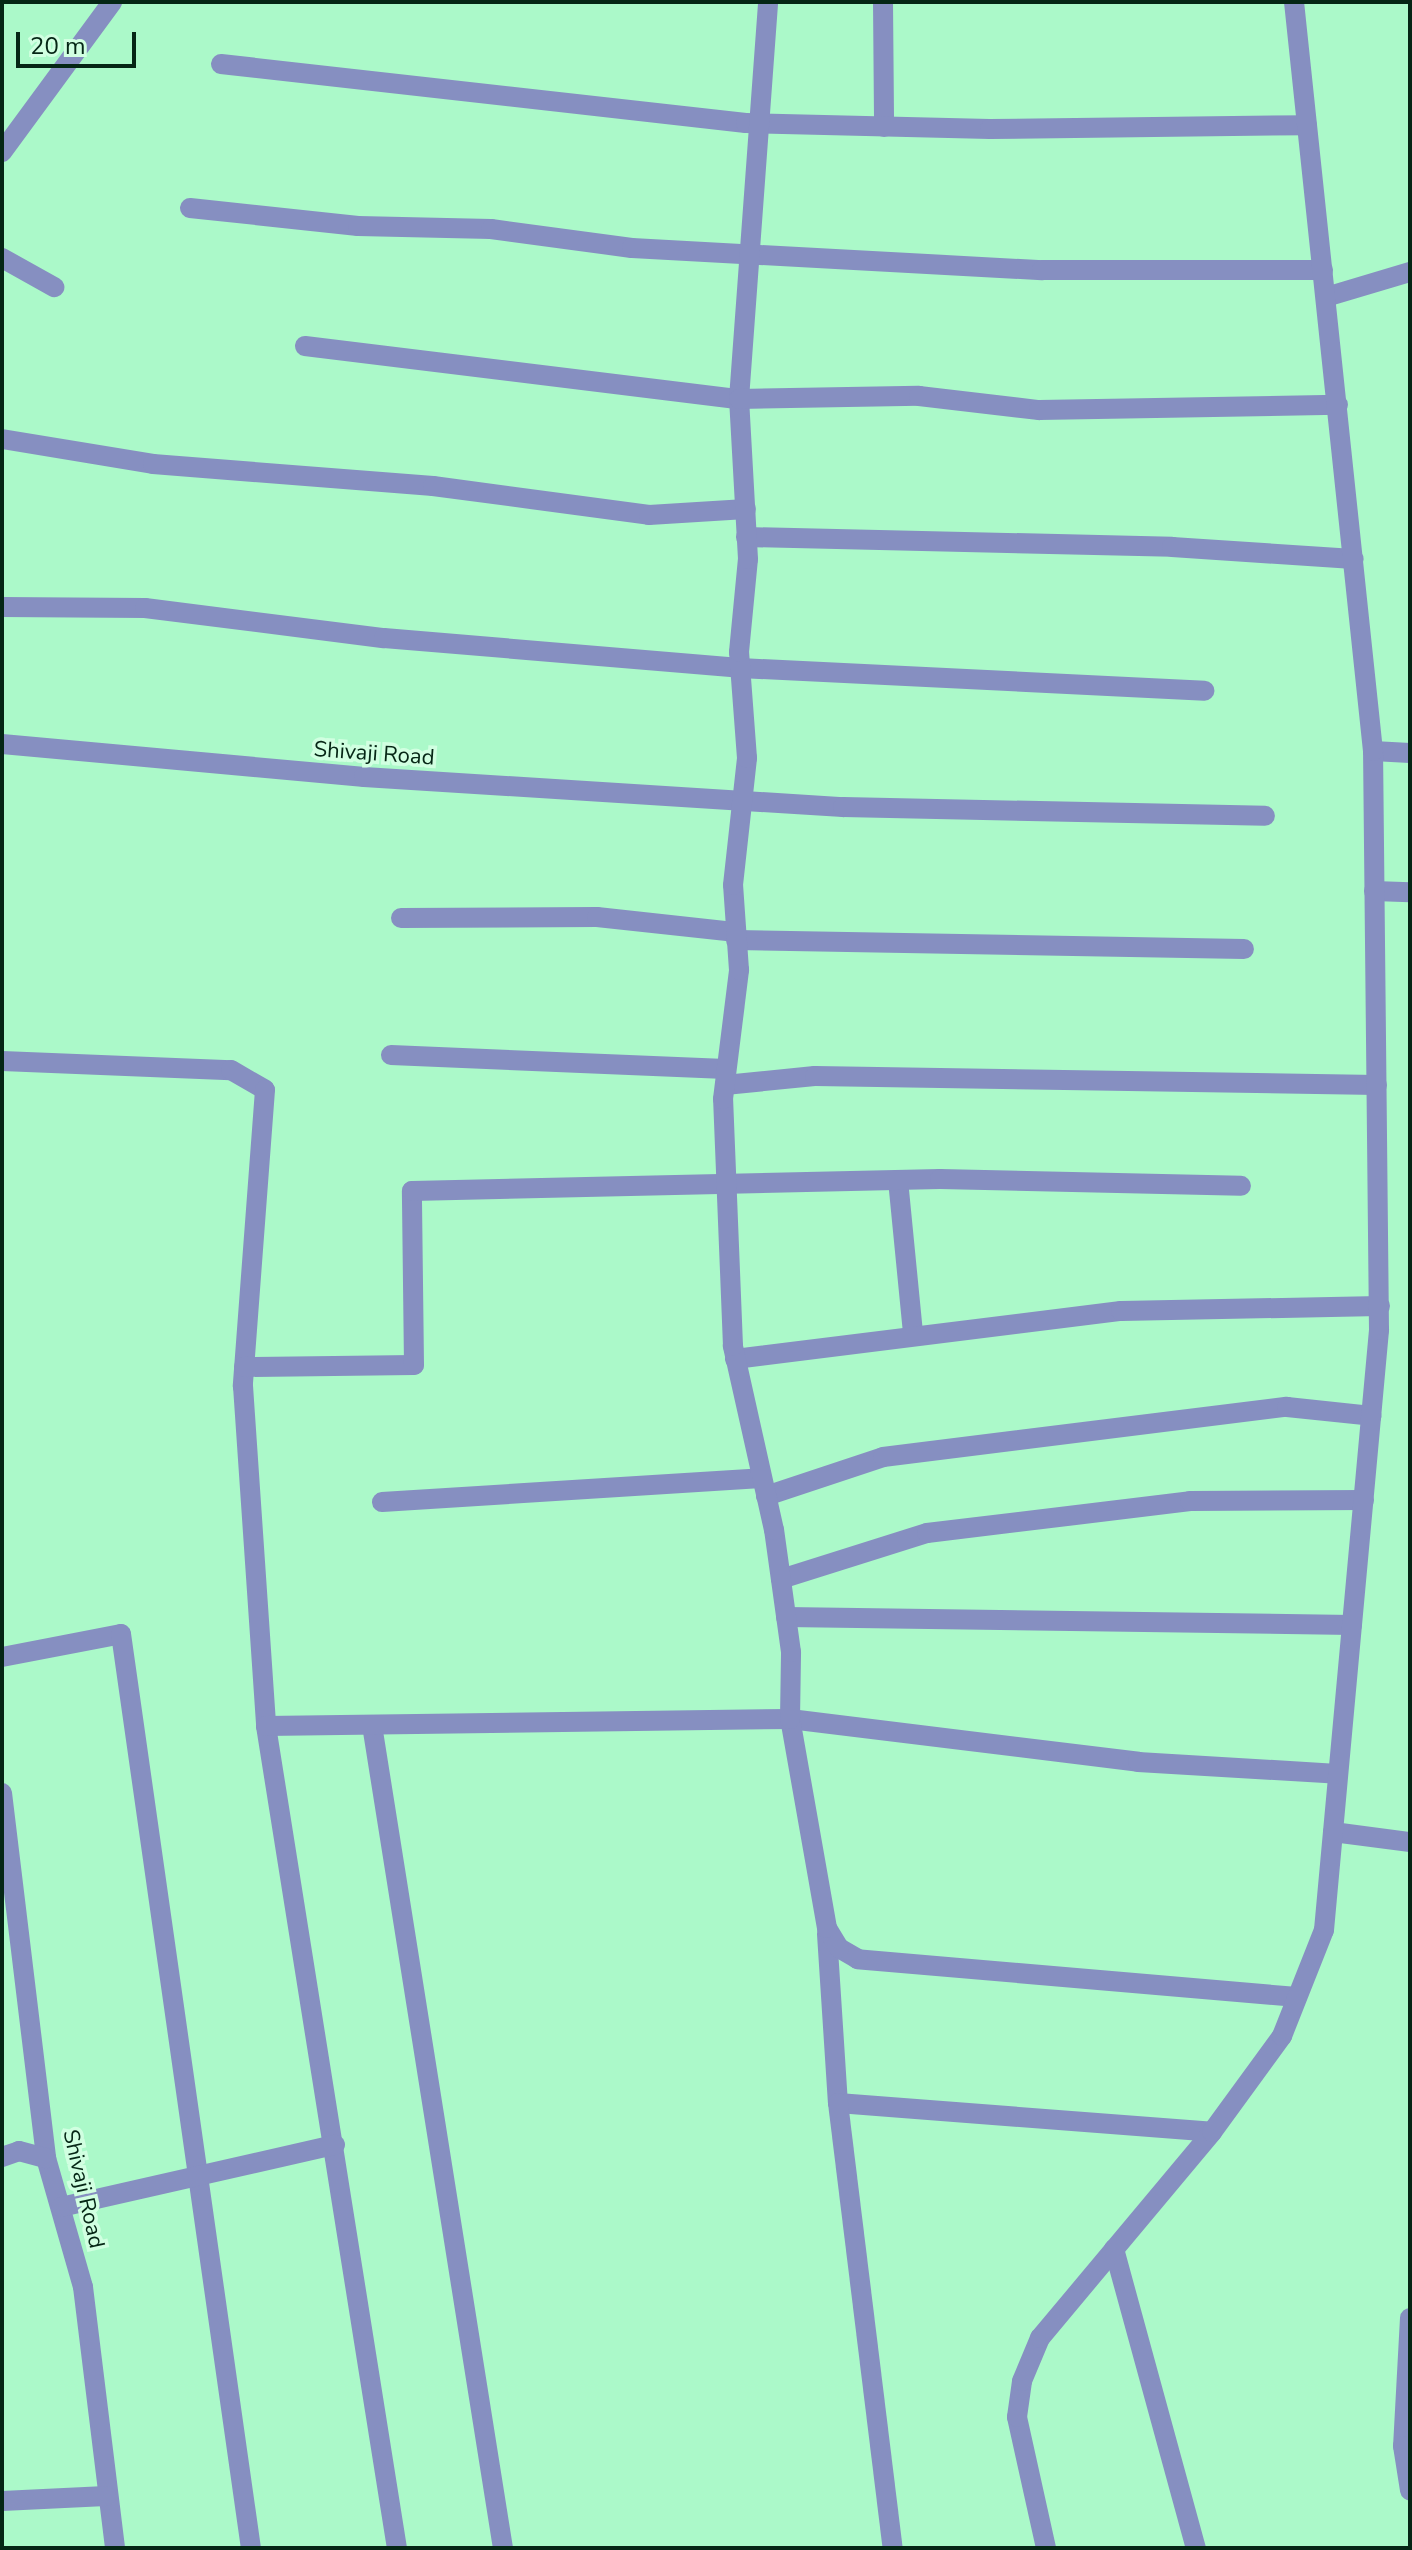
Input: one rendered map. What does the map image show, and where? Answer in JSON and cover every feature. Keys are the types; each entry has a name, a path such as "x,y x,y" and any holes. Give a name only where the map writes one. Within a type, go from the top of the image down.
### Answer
{"street":[{"path":"2,152 112,2"},
{"path":"768,2 763,123 745,249 739,399 746,509 740,668 743,800 726,1077 727,1185 735,1359 781,1579 786,1617 790,1719 827,1928 838,2103 893,2548"},
{"path":"883,2 884,127"},
{"path":"1046,2548 1017,2417 1022,2381 1040,2338 1212,2132 1282,2036 1324,1930 1380,1306 1373,751 1294,2"},
{"path":"221,64 763,123 884,127 1307,125"},
{"path":"190,208 358,226 491,229 632,248 745,249 1042,270 1323,270"},
{"path":"2,258 54,287"},
{"path":"1326,297 1410,272"},
{"path":"305,346 739,399 919,396 1055,410 1338,405"},
{"path":"2,439 153,464 433,486 649,515 746,509"},
{"path":"746,537 1185,547 1354,559"},
{"path":"2,607 145,608 384,638 740,668 1204,691"},
{"name":"Shivaji Road","path":"2,744 364,777 743,800 1265,816"},
{"path":"1373,751 1410,753"},
{"path":"1374,891 1410,892"},
{"path":"401,918 597,917 736,936 1244,949"},
{"path":"391,1055 726,1077 1377,1085"},
{"path":"2,1061 231,1070 265,1090 244,1367 266,1726 397,2548"},
{"path":"244,1367 414,1365 412,1191 898,1180 1241,1186"},
{"path":"898,1180 913,1333"},
{"path":"735,1359 913,1333 1206,1305 1380,1306"},
{"path":"382,1502 764,1487 883,1457 1287,1407 1372,1416"},
{"path":"781,1579 927,1533 1190,1501 1364,1500"},
{"path":"786,1617 1352,1625"},
{"path":"2,1657 121,1634 251,2548"},
{"path":"266,1726 790,1719 1138,1762 1338,1774"},
{"path":"372,1725 503,2548"},
{"name":"Shivaji Road","path":"2,1793 46,2158 83,2287 106,2496 115,2548"},
{"path":"1333,1832 1410,1842"},
{"path":"827,1928 839,1948 858,1959 1297,1997"},
{"path":"838,2103 1212,2132"},
{"path":"61,2207 335,2145"},
{"path":"2,2157 19,2151 46,2158"},
{"path":"1114,2249 1196,2548"},
{"path":"1410,2318 1403,2446 1410,2490"},
{"path":"2,2501 106,2496"}]}
